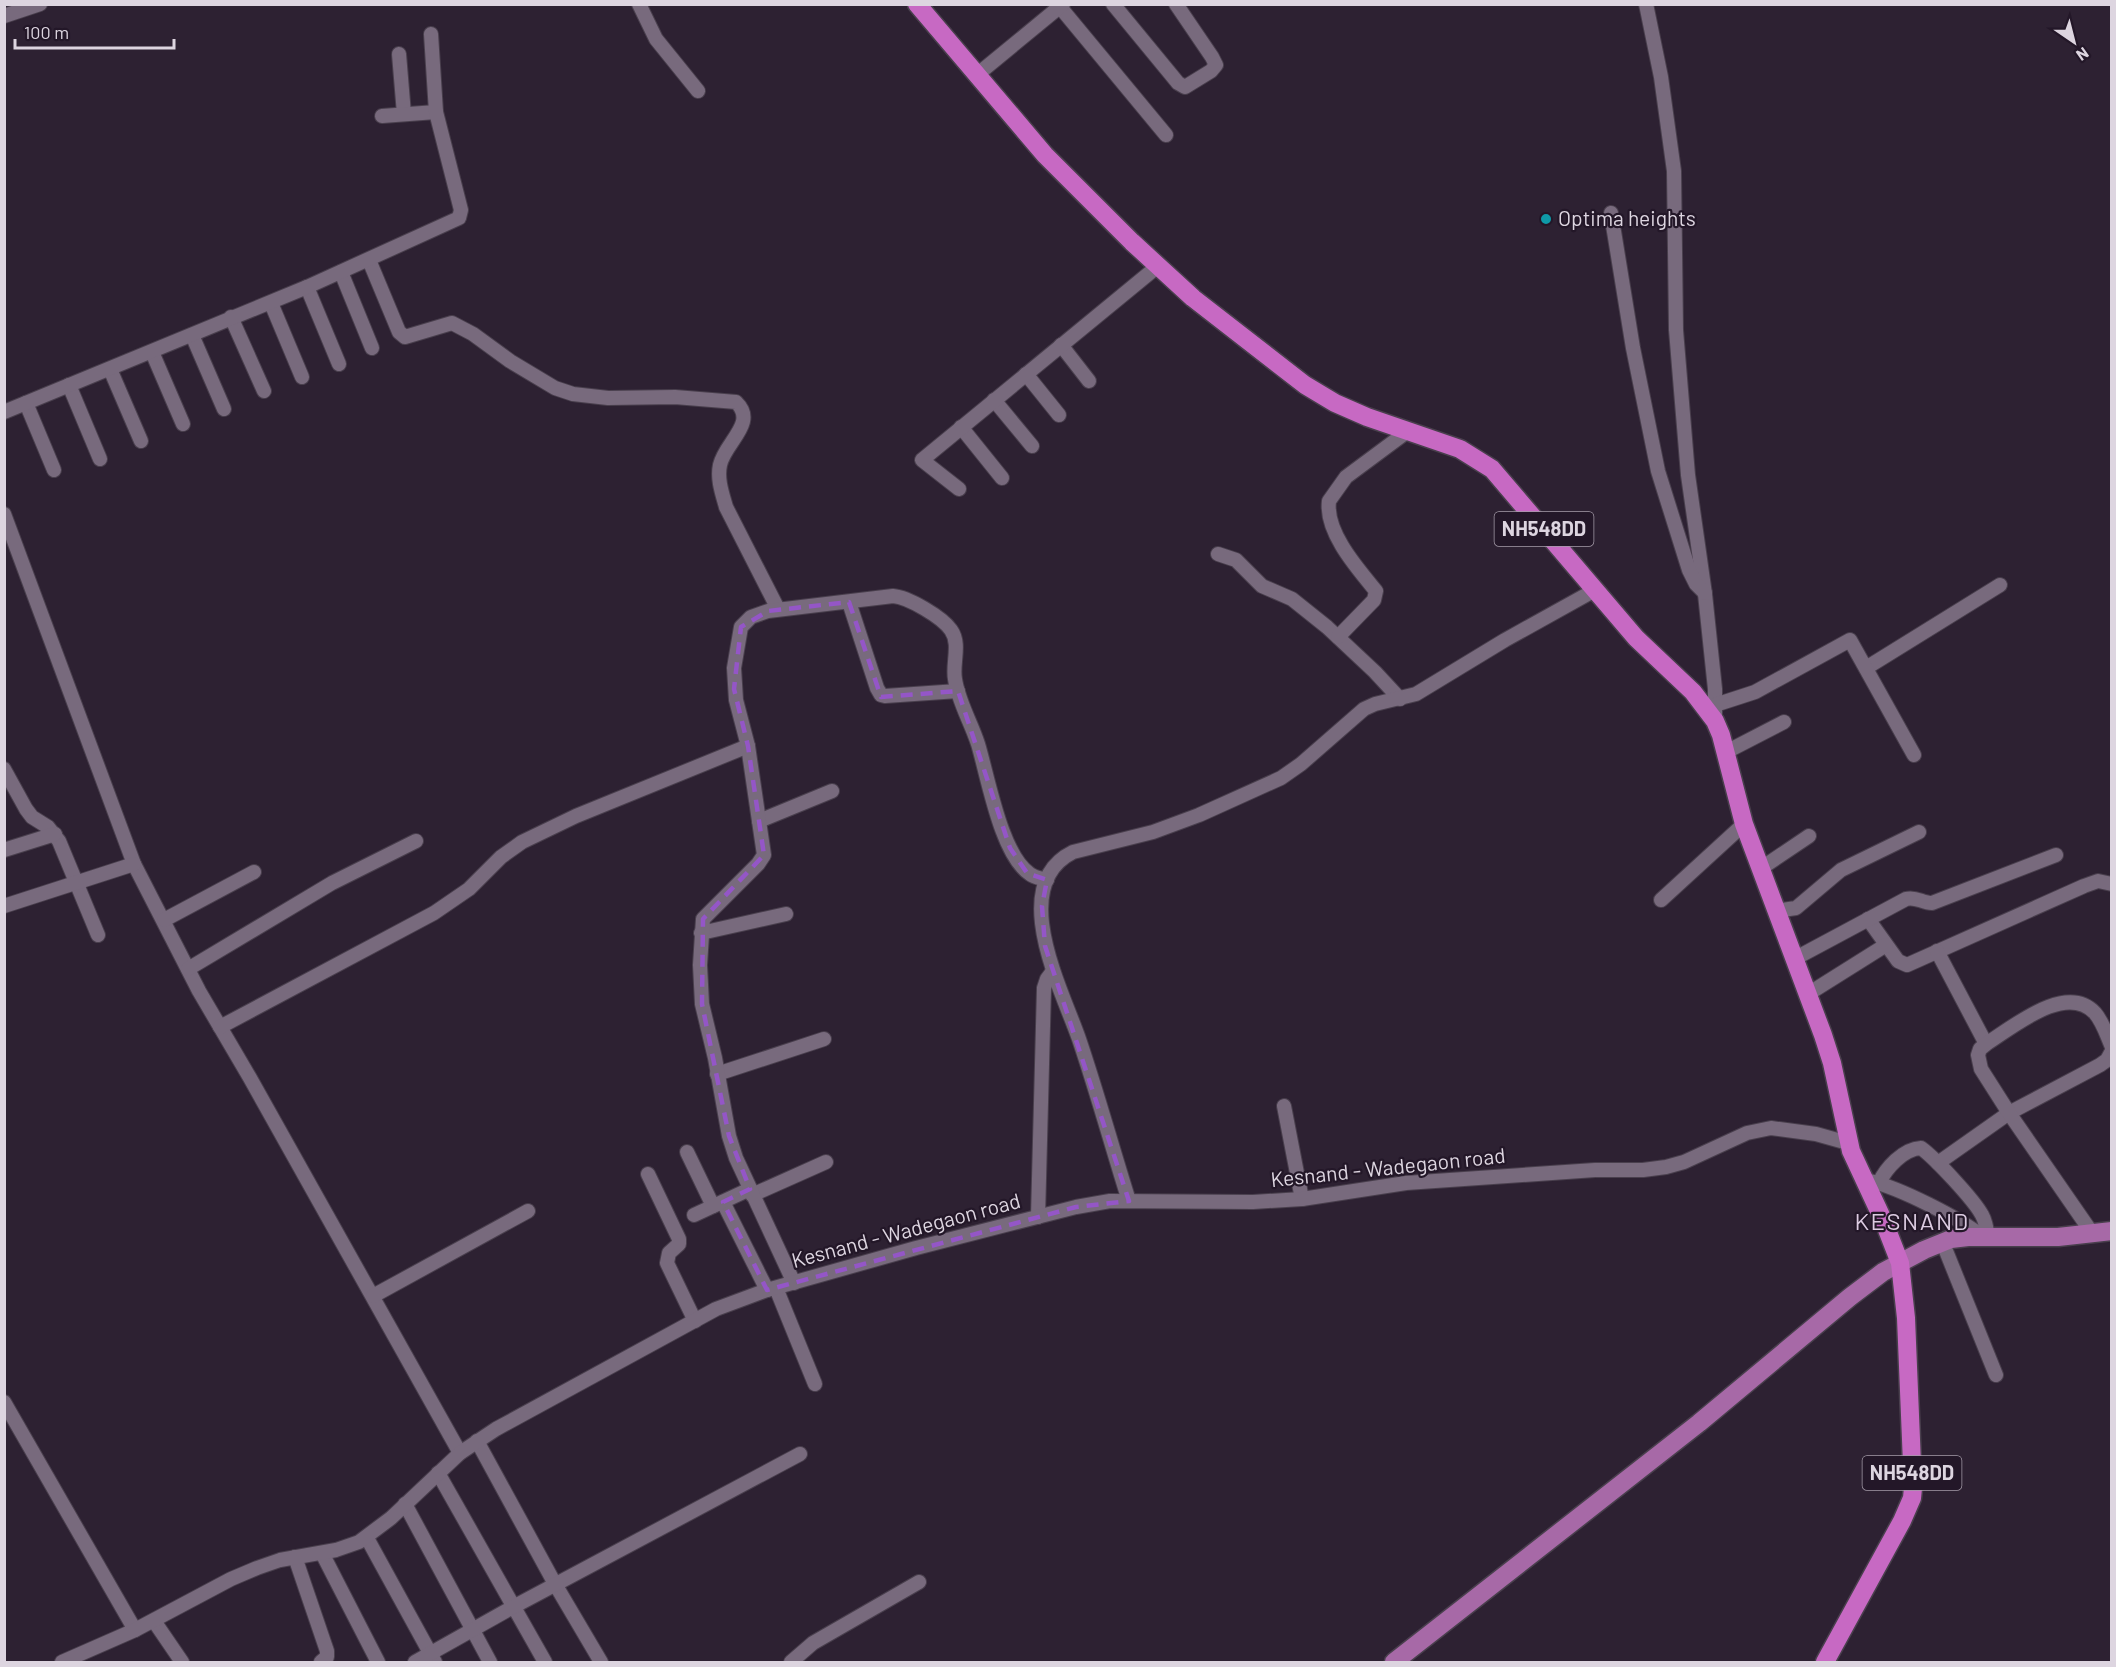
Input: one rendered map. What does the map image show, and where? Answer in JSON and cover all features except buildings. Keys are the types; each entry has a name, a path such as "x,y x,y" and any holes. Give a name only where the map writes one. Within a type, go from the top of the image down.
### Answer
{"highway":[{"name":"NH548DD","path":"917,4 1045,155 1193,298 1305,385 1335,404 1460,449 1492,469 1636,638 1715,713 1744,824 1832,1062 1848,1143 1872,1181 1884,1222 1900,1263 1908,1362 1912,1498 1892,1540 1825,1662"}],"main road":[{"path":"1394,1662 1690,1430 1850,1297 1900,1263 1942,1241 1958,1237 2058,1237 2105,1234"}],"street":[{"path":"4,16 40,4"},
{"path":"639,4 656,39 698,91"},
{"path":"1113,4 1178,83 1185,87 1204,76 1215,66 1212,57 1176,4"},
{"path":"1646,4 1661,77 1674,171 1676,330 1688,475 1705,594 1715,713 1850,640 1914,755"},
{"path":"978,74 1062,6 1166,135"},
{"path":"4,411 308,287 454,221 460,216 462,210 436,112 431,34"},
{"path":"399,54 404,114"},
{"path":"382,116 436,112"},
{"path":"1611,213 1633,348 1658,471 1689,570 1696,584 1705,594"},
{"path":"369,260 399,332 405,337 452,323 473,334 510,361 555,388 573,394 608,398 675,397 736,402 745,417 720,462 721,491 726,507 778,609"},
{"path":"959,489 921,460 1158,266"},
{"path":"341,272 372,348"},
{"path":"308,287 339,364"},
{"path":"270,303 302,378"},
{"path":"231,317 264,391"},
{"path":"192,335 224,409"},
{"path":"1061,345 1089,381"},
{"path":"152,352 183,424"},
{"path":"110,369 141,441"},
{"path":"1026,374 1059,415"},
{"path":"69,385 100,459"},
{"path":"994,400 1032,446"},
{"path":"26,403 54,470"},
{"path":"961,427 1002,478"},
{"path":"1338,637 1374,600 1376,591 1345,550 1330,520 1329,501 1346,477 1408,431"},
{"path":"4,514 134,864 220,1027 460,1453"},
{"path":"1218,554 1236,560 1262,586 1292,599 1338,637 1400,699"},
{"path":"1866,668 2000,585"},
{"path":"1129,1201 1079,1039 1053,971 1042,930 1042,906 1047,880 1062,859 1073,852 1153,832 1199,815 1281,778 1301,764 1364,709 1416,694 1505,639 1595,590"},
{"path":"794,1283 731,1146 702,1004 701,933 706,916 762,859 764,851 748,746 734,689 734,668 741,627 751,617 778,609 892,596 910,600 945,624 954,635 956,643 954,674 958,691 974,733 1001,826 1010,848 1027,873 1047,880"},
{"path":"849,602 881,695 958,691"},
{"path":"1726,752 1784,722"},
{"path":"220,1027 434,913 469,889 501,857 528,839 576,816 748,746"},
{"path":"4,769 26,810 55,834 98,935"},
{"path":"759,821 832,791"},
{"path":"1660,900 1744,824"},
{"path":"1776,910 1796,908 1841,870 1919,832"},
{"path":"4,850 55,834"},
{"path":"1760,869 1809,836"},
{"path":"188,969 332,883 416,841"},
{"path":"1794,959 1906,899 1916,898 1932,903 2056,855"},
{"path":"4,906 134,864"},
{"path":"164,920 254,872"},
{"path":"1868,919 1898,962 1907,965 2084,886 2098,881 2112,885"},
{"path":"701,933 786,914"},
{"path":"1808,994 1886,945"},
{"path":"1937,951 1986,1044"},
{"path":"1038,1217 1044,988 1053,971"},
{"path":"1938,1163 2009,1113 2107,1060 2112,1049 2100,1020 2088,1008 2074,1002 2044,1008 1986,1044 1980,1049 1978,1055 1982,1069 2009,1113 2105,1234"},
{"path":"717,1074 824,1039"},
{"path":"1284,1106 1302,1199"},
{"name":"Kesnand - Wadegaon road","path":"62,1662 154,1621 231,1579 257,1568 295,1557 350,1546 367,1538 460,1453 477,1441 525,1412 716,1310 771,1289 916,1248 1086,1205 1129,1201 1253,1202 1302,1199 1406,1183 1666,1167 1709,1151 1747,1133 1771,1128 1816,1134 1848,1143"},
{"path":"1918,1148 1924,1150 1979,1209 1985,1220 1986,1238 1966,1225 1872,1181 1888,1167 1918,1148"},
{"path":"687,1152 771,1289 815,1384"},
{"path":"694,1215 826,1162"},
{"path":"648,1174 679,1239 679,1244 668,1256 667,1263 695,1321"},
{"path":"373,1296 528,1211"},
{"path":"1942,1241 1996,1375"},
{"path":"4,1402 135,1630"},
{"path":"477,1441 555,1584 601,1662"},
{"path":"415,1662 433,1658 472,1629 513,1606 800,1454"},
{"path":"438,1473 545,1662"},
{"path":"405,1504 490,1662"},
{"path":"367,1538 433,1658"},
{"path":"322,1553 378,1662"},
{"path":"295,1557 327,1651 327,1657 321,1662"},
{"path":"791,1662 813,1643 919,1582"},
{"path":"154,1621 182,1662"}],"highlighted area":[{"path":"849,602 881,697 958,691 1010,848 1027,873 1047,880 1042,906 1045,946 1129,1201 1076,1207 767,1290 723,1202 750,1189 729,1136 702,1004 703,919 764,855 748,746 734,689 741,627 768,611"}],"place":[{"name":"Optima heights","path":"1546,219"}],"district":[{"name":"KESNAND","path":"1912,1222"}]}
